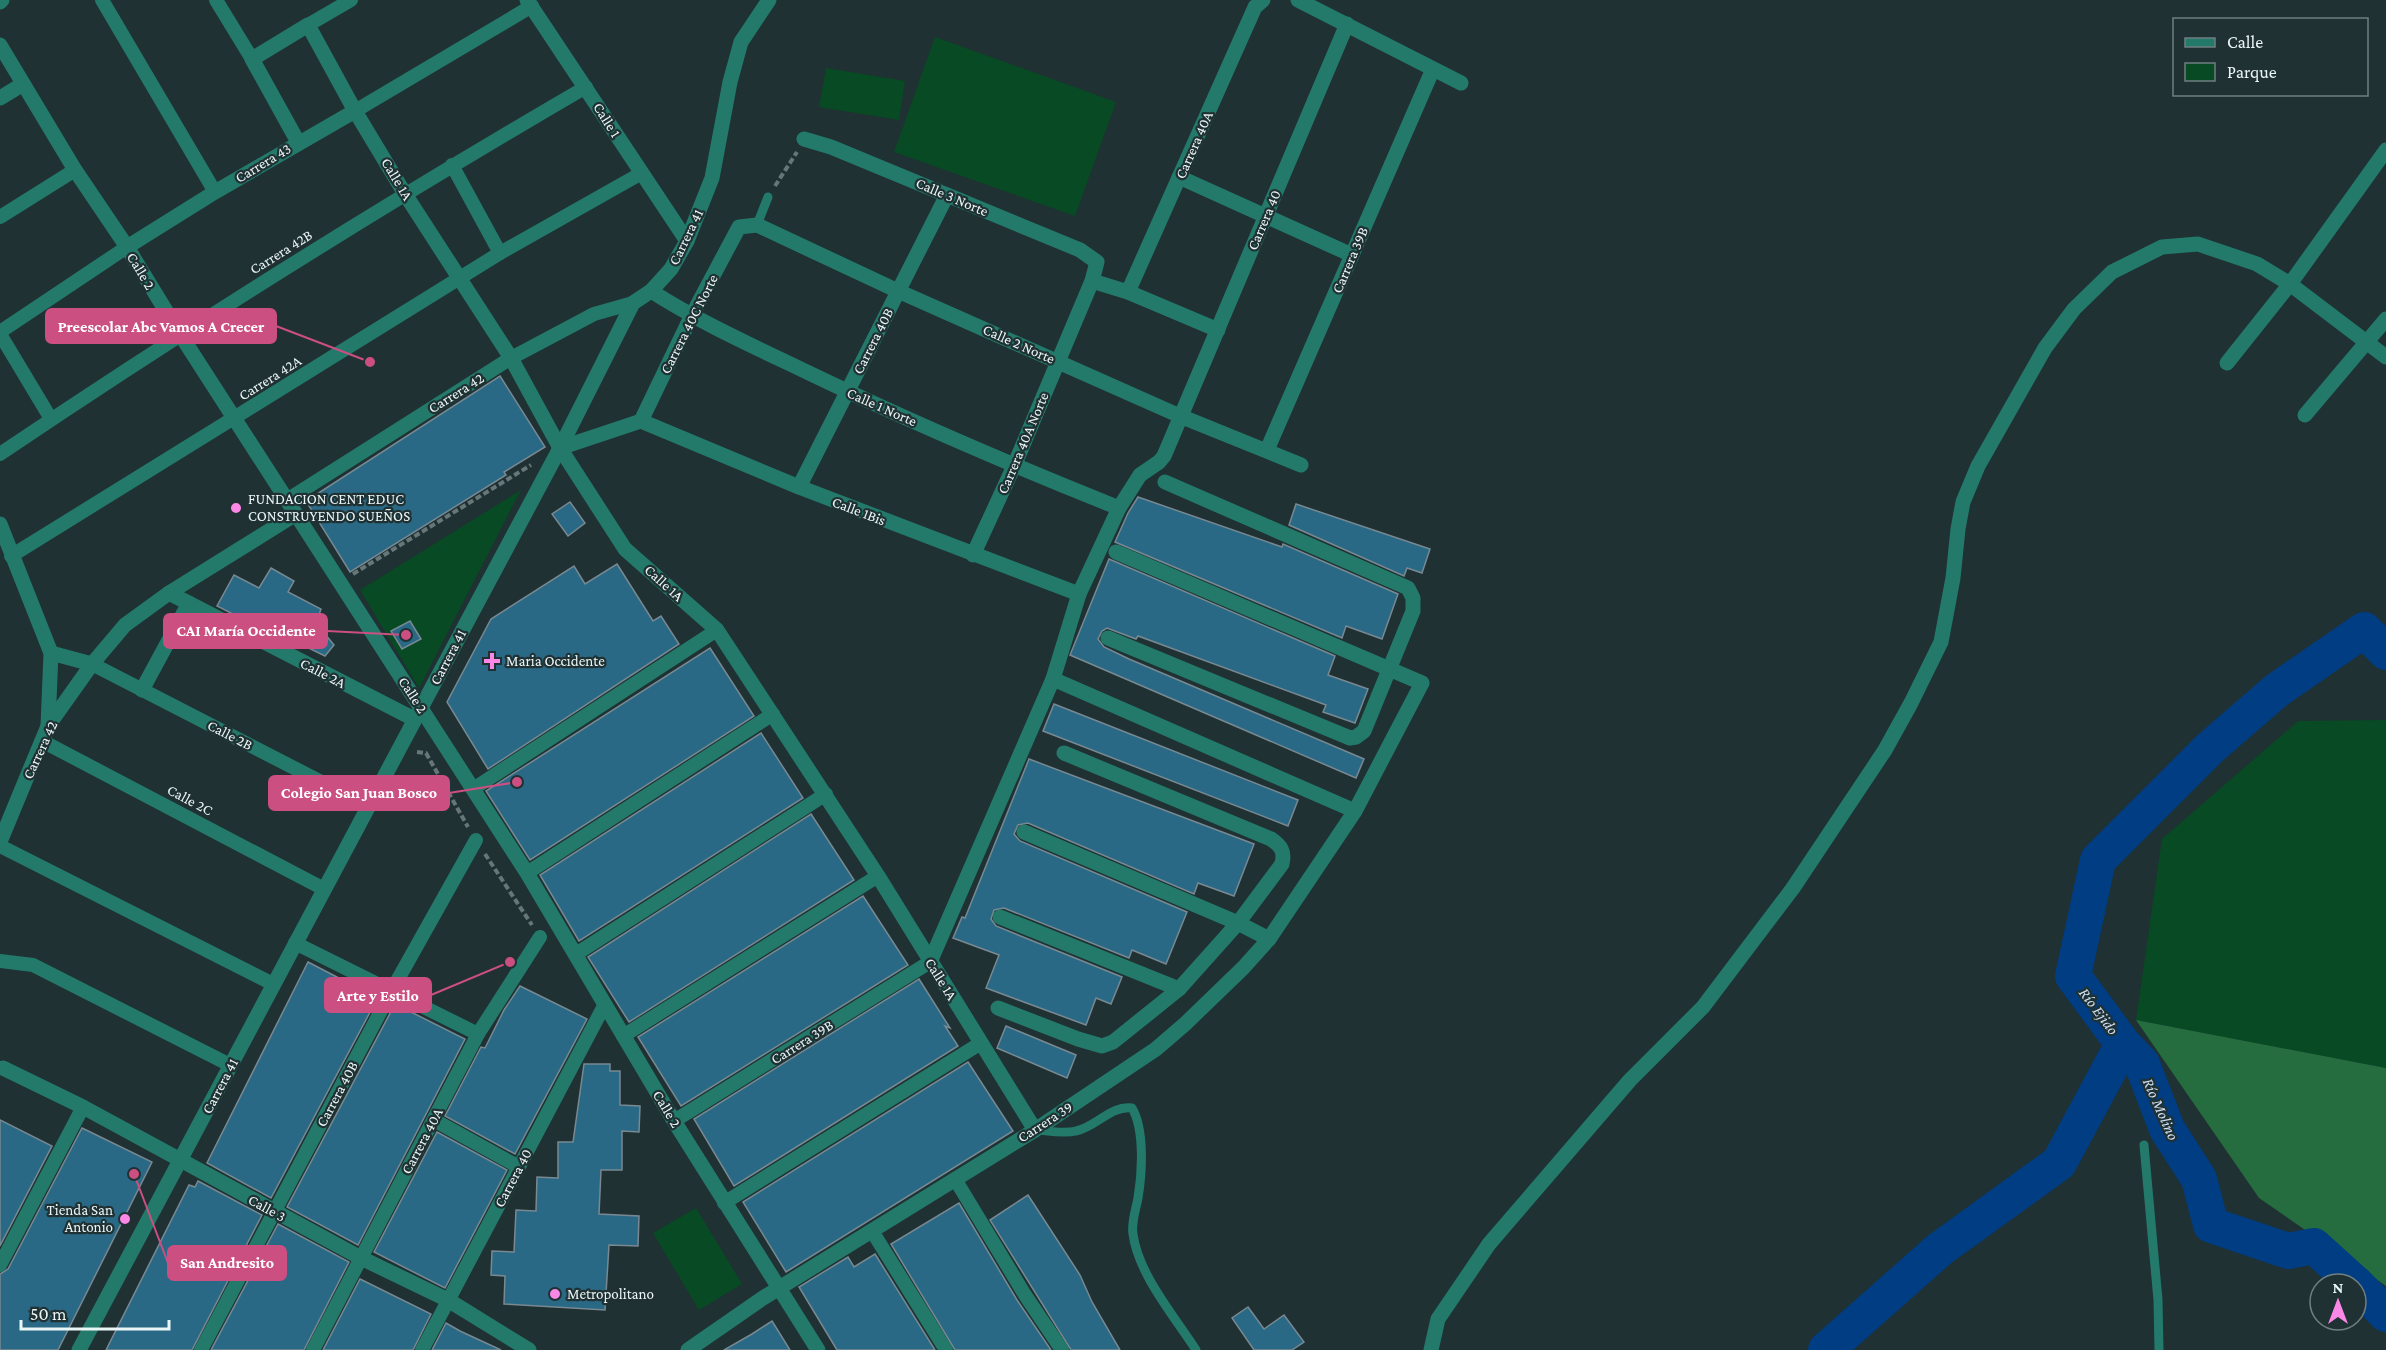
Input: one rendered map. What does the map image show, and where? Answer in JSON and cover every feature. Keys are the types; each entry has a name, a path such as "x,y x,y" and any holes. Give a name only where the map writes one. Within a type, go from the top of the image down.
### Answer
{"street":[{"path":"102,0 215,192"},
{"path":"216,0 298,142"},
{"path":"252,59 351,0"},
{"name":"Carrera 41","path":"79,1350 560,448 633,303 651,291 671,269 687,241 712,178 730,82 741,42 769,0"},
{"name":"Carrera 40A","path":"1128,292 1255,7 1263,0"},
{"path":"1298,0 1461,83"},
{"name":"Carrera 43","path":"0,333 127,247 215,192 355,111 530,3"},
{"name":"Calle 1","path":"530,3 640,174 687,241"},
{"name":"Carrera 40","path":"1119,508 1140,475 1164,456 1347,24"},
{"name":"Calle 1A","path":"308,25 355,111 405,194 511,358 560,448 626,549 717,630 826,794 1035,1130"},
{"name":"Calle 2","path":"0,45 75,170 127,247 180,334 340,583 418,714 473,789 526,873 724,1203 818,1350"},
{"name":"Carrera 39B","path":"1267,450 1433,69"},
{"path":"0,98 23,84"},
{"name":"Carrera 42B","path":"0,454 180,334 452,165 586,87"},
{"name":"Calle 3 Norte","path":"804,139 831,147 1080,250 1097,262"},
{"path":"2227,363 2290,284 2386,150"},
{"path":"452,165 500,253"},
{"path":"0,217 75,170"},
{"name":"Carrera 42A","path":"11,556 500,253 640,174"},
{"path":"1179,177 1265,218 1352,255"},
{"name":"Carrera 40B","path":"799,487 947,195"},
{"name":"Calle 2 Norte","path":"757,225 898,291 1180,416 1301,465"},
{"name":"Carrera 40C Norte","path":"641,421 739,227 757,225"},
{"path":"1431,1350 1438,1319 1489,1244 1629,1080 1702,1007 1794,888 1885,750 1941,642 1953,578 1963,502 1978,466 2045,348 2074,309 2112,272 2162,247 2198,244 2257,264 2290,284 2386,357"},
{"name":"Carrera 40A Norte","path":"973,555 1014,466 1092,281 1097,262"},
{"path":"1092,281 1128,292 1218,330"},
{"name":"Calle 1 Norte","path":"651,291 692,317 847,392 1014,466 1119,508"},
{"name":"Carrera 42","path":"286,500 511,358 594,314 633,303"},
{"path":"2305,415 2386,319"},
{"path":"0,333 51,419"},
{"path":"560,448 641,421"},
{"name":"Calle 1Bis","path":"641,421 799,487 1079,594"},
{"path":"1108,638 1350,738 1364,731 1413,611 1413,598 1408,588 1165,482"},
{"path":"930,962 1053,679 1079,594 1119,508"},
{"name":"Carrera 42","path":"0,844 45,734 92,664 124,625 169,593 296,514"},
{"path":"0,524 51,653 45,734"},
{"path":"1116,552 1389,669"},
{"name":"Calle 2A","path":"169,593 418,714"},
{"path":"142,690 189,603"},
{"path":"473,789 717,630"},
{"path":"51,653 92,664"},
{"name":"Calle 2B","path":"92,664 368,806"},
{"name":"Carrera 39","path":"688,1350 779,1288 1035,1130 1155,1048 1185,1024 1243,968 1269,939 1344,829 1422,682 1389,669"},
{"path":"1053,679 1355,811"},
{"path":"526,873 773,714"},
{"name":"Calle 2C","path":"45,734 324,889"},
{"path":"998,1008 1102,1046 1122,1037 1179,989 1239,923 1282,864 1284,855 1279,845 1271,839 1064,753"},
{"path":"576,954 826,794"},
{"path":"1024,832 1239,923 1269,939"},
{"name":"Carrera 40B","path":"201,1350 392,990 476,840"},
{"path":"0,844 273,984"},
{"path":"623,1036 878,876"},
{"path":"1000,917 1179,989"},
{"name":"Carrera 40A","path":"313,1350 478,1034 540,937"},
{"path":"295,943 478,1034"},
{"path":"0,961 33,965 230,1065"},
{"name":"Carrera 39B","path":"674,1121 930,962"},
{"name":"Carrera 40","path":"422,1350 604,1006"},
{"path":"724,1203 981,1043"},
{"name":"Calle 3","path":"3,1068 181,1159 275,1213 361,1258 447,1300 529,1350"},
{"path":"0,1265 83,1107"},
{"path":"434,1120 519,1167"},
{"path":"955,1179 1025,1295 1062,1350"},
{"path":"872,1231 946,1350"}],"lane":[{"path":"757,225 768,197"},
{"path":"1035,1130 1075,1132 1095,1124 1123,1107 1132,1108 1137,1117 1142,1174 1132,1231 1136,1251 1155,1288 1196,1350"},
{"path":"2144,1145 2158,1300 2159,1350"}],"path":[{"path":"768,197 804,139"},
{"path":"340,583 560,448"}],"green space":[{"path":"935,37 1116,102 1075,216 894,152"},
{"path":"826,68 905,81 899,120 819,107"},
{"path":"521,490 419,688 360,590"},
{"path":"2386,720 2386,1068 2136,1020 2162,839 2298,721"},
{"path":"2136,1020 2386,1068 2386,1286 2259,1198"},
{"path":"696,1208 742,1284 699,1310 653,1233"}],"building":[{"path":"500,376 545,447 504,472 506,475 350,572 306,501"},
{"path":"1138,497 1282,547 1283,544 1398,594 1382,639 1346,626 1342,638 1115,542"},
{"path":"570,502 585,523 568,536 552,514"},
{"path":"1296,504 1430,549 1422,573 1407,568 1404,576 1289,525"},
{"path":"1109,559 1335,656 1328,675 1368,689 1355,723 1323,712 1326,705 1138,636 1136,639 1107,628 1102,631 1098,639 1104,647 1129,659 1364,759 1356,778 1070,655"},
{"path":"617,564 653,621 661,616 679,644 488,769 447,702 491,619 574,566 585,584"},
{"path":"271,568 294,581 288,592 321,609 316,623 334,645 325,656 268,628 266,631 217,606 234,575 259,588"},
{"path":"410,621 421,639 402,649 391,631"},
{"path":"710,648 754,716 530,860 486,791"},
{"path":"1054,704 1298,800 1288,826 1043,731"},
{"path":"761,733 803,798 579,941 540,875"},
{"path":"1029,759 1254,844 1234,896 1198,883 1194,894 1028,823 1018,825 1014,834 1020,841 1187,912 1166,964 1132,950 1129,958 1004,908 994,910 991,919 996,926 1122,977 1111,1004 1096,998 1086,1025 986,988 999,955 953,938 962,917 965,918"},
{"path":"811,814 854,880 629,1022 588,957"},
{"path":"863,896 908,965 681,1106 638,1037"},
{"path":"308,962 358,988 376,1001 271,1198 207,1163"},
{"path":"919,979 950,1028 945,1026 958,1046 734,1186 694,1119"},
{"path":"520,986 587,1019 515,1154 445,1116 481,1047 485,1048 504,1010"},
{"path":"395,1004 465,1039 358,1245 287,1207"},
{"path":"1006,1026 1076,1055 1067,1078 997,1048"},
{"path":"968,1062 1013,1131 786,1272 743,1202"},
{"path":"584,1064 610,1064 610,1071 620,1071 620,1105 640,1106 639,1132 622,1131 622,1170 601,1170 599,1214 639,1216 638,1246 609,1245 605,1310 504,1304 505,1276 491,1275 492,1251 514,1252 516,1210 536,1211 537,1177 558,1178 558,1142 573,1142"},
{"path":"0,1120 52,1146 0,1246"},
{"path":"82,1128 152,1162 58,1350 0,1350 0,1274 8,1269"},
{"path":"437,1132 507,1170 445,1288 374,1252"},
{"path":"198,1181 262,1215 192,1350 106,1350 189,1185 195,1187"},
{"path":"1028,1195 1080,1275 1092,1302 1120,1350 1071,1350 990,1220"},
{"path":"959,1203 1017,1300 1051,1350 955,1350 891,1244"},
{"path":"278,1224 349,1262 304,1350 211,1350"},
{"path":"875,1254 935,1350 837,1350 799,1287 848,1257 854,1267"},
{"path":"360,1279 431,1314 413,1350 323,1350"},
{"path":"1248,1307 1264,1329 1284,1315 1304,1342 1292,1350 1254,1350 1232,1318"},
{"path":"772,1321 790,1350 724,1350 752,1334"},
{"path":"446,1323 460,1331 501,1350 432,1350"}],"waterway":[{"name":"Río Ejido","path":"2343,1272 2314,1246 2288,1251 2211,1225 2199,1179 2167,1129 2142,1064 2123,1044 2073,976 2098,860 2210,748 2277,690 2364,630 2386,652"},
{"name":"Río Ejido","path":"1826,1350 1940,1249 2059,1163 2123,1044"},
{"name":"Río Molino","path":"2368,1296 2386,1314"}],"place":[{"name":"Preescolar Abc Vamos A Crecer","path":"370,362"},
{"name":"FUNDACION CENT EDUC CONSTRUYENDO SUEÑOS","path":"236,508"},
{"name":"CAI María Occidente","path":"406,635"},
{"name":"Maria Occidente","path":"492,661"},
{"name":"Colegio San Juan Bosco","path":"517,782"},
{"name":"Arte y Estilo","path":"510,962"},
{"name":"San Andresito","path":"134,1174"},
{"name":"Tienda San Antonio","path":"125,1219"},
{"name":"Metropolitano","path":"555,1294"}]}
